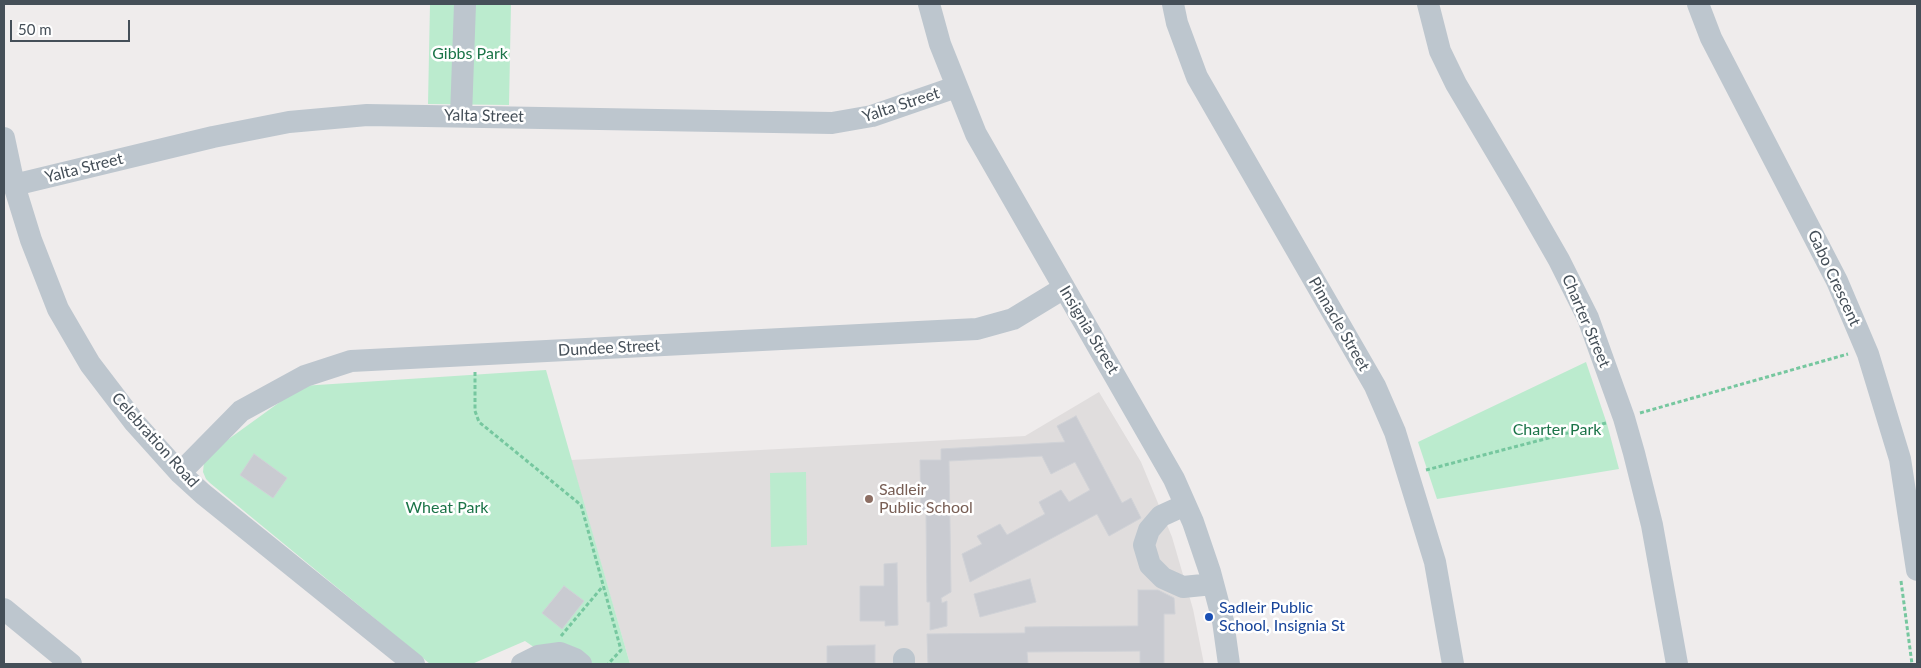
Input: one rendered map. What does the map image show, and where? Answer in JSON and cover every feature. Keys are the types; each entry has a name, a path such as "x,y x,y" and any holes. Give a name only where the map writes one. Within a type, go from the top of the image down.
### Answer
{"street":[{"path":"461,116 465,4"},
{"name":"Insignia Street","path":"929,4 940,44 976,134 1152,438 1186,504 1194,522 1223,620 1229,664"},
{"name":"Pinnacle Street","path":"1174,4 1177,23 1197,77 1374,386 1395,432 1435,562 1453,664"},
{"name":"Charter Street","path":"1428,4 1440,51 1456,84 1559,260 1591,327 1624,418 1634,453 1652,525 1677,664"},
{"name":"Gabo Crescent","path":"1698,4 1711,38 1837,281 1866,348 1900,459 1917,570"},
{"name":"Yalta Street","path":"14,185 213,137 289,122 367,115 832,123 872,116 956,87"},
{"name":"Celebration Road","path":"4,138 14,185 31,240 62,317 90,364 135,424 180,473 203,494 414,664"},
{"name":"Dundee Street","path":"180,473 241,411 305,376 351,361 977,329 1013,319 1064,288"},
{"path":"1186,504 1161,516 1149,530 1144,545 1150,564 1163,578 1183,587 1213,584"},
{"path":"4,608 71,664"},
{"path":"522,664 538,656 560,653 575,659 581,664"}],"path":[{"path":"1635,415 1866,348"},
{"path":"475,355 475,411 479,422 581,505 621,650 608,664"},
{"path":"1420,471 1609,422"},
{"path":"552,654 557,641 603,586"}],"shaded area":[{"name":"Sadleir Public School","path":"1099,392 1141,462 1172,537 1193,609 1204,664 630,664 571,460 1025,436"}],"green space":[{"name":"Gibbs Park","path":"430,4 511,4 509,105 428,104"},
{"name":"Charter Park","path":"1586,362 1607,424 1619,469 1437,499 1418,442"},
{"name":"Wheat Park","path":"546,370 630,664 593,664 582,654 538,650 525,641 472,664 430,664 210,483 203,472 204,462 208,454 302,386"},
{"path":"806,472 807,545 771,547 770,473"}],"building":[{"path":"1076,416 1122,503 1131,498 1141,518 1109,536 1097,514 970,582 962,554 982,544 977,536 1000,524 1007,535 1045,514 1039,502 1061,490 1069,502 1090,490 1075,462 1051,474 1042,456 949,461 951,592 941,598 942,603 947,601 947,626 930,630 930,602 927,602 926,512 921,513 920,460 941,460 941,449 1065,442 1057,426"},
{"path":"254,454 287,478 273,498 240,475"},
{"path":"897,563 898,625 885,626 885,621 860,621 860,586 884,586 884,564"},
{"path":"1030,579 1036,602 980,617 974,594"},
{"path":"564,586 584,601 562,629 542,613"},
{"path":"1138,590 1158,590 1174,598 1175,614 1164,614 1164,664 1140,664 1140,651 1027,652 1028,664 928,664 927,634 1025,633 1025,627 1138,626"},
{"path":"875,645 875,664 827,664 827,646"}],"place":[{"name":"Sadleir Public School","path":"869,499"},
{"name":"Sadleir Public School, Insignia St","path":"1209,617"}]}
